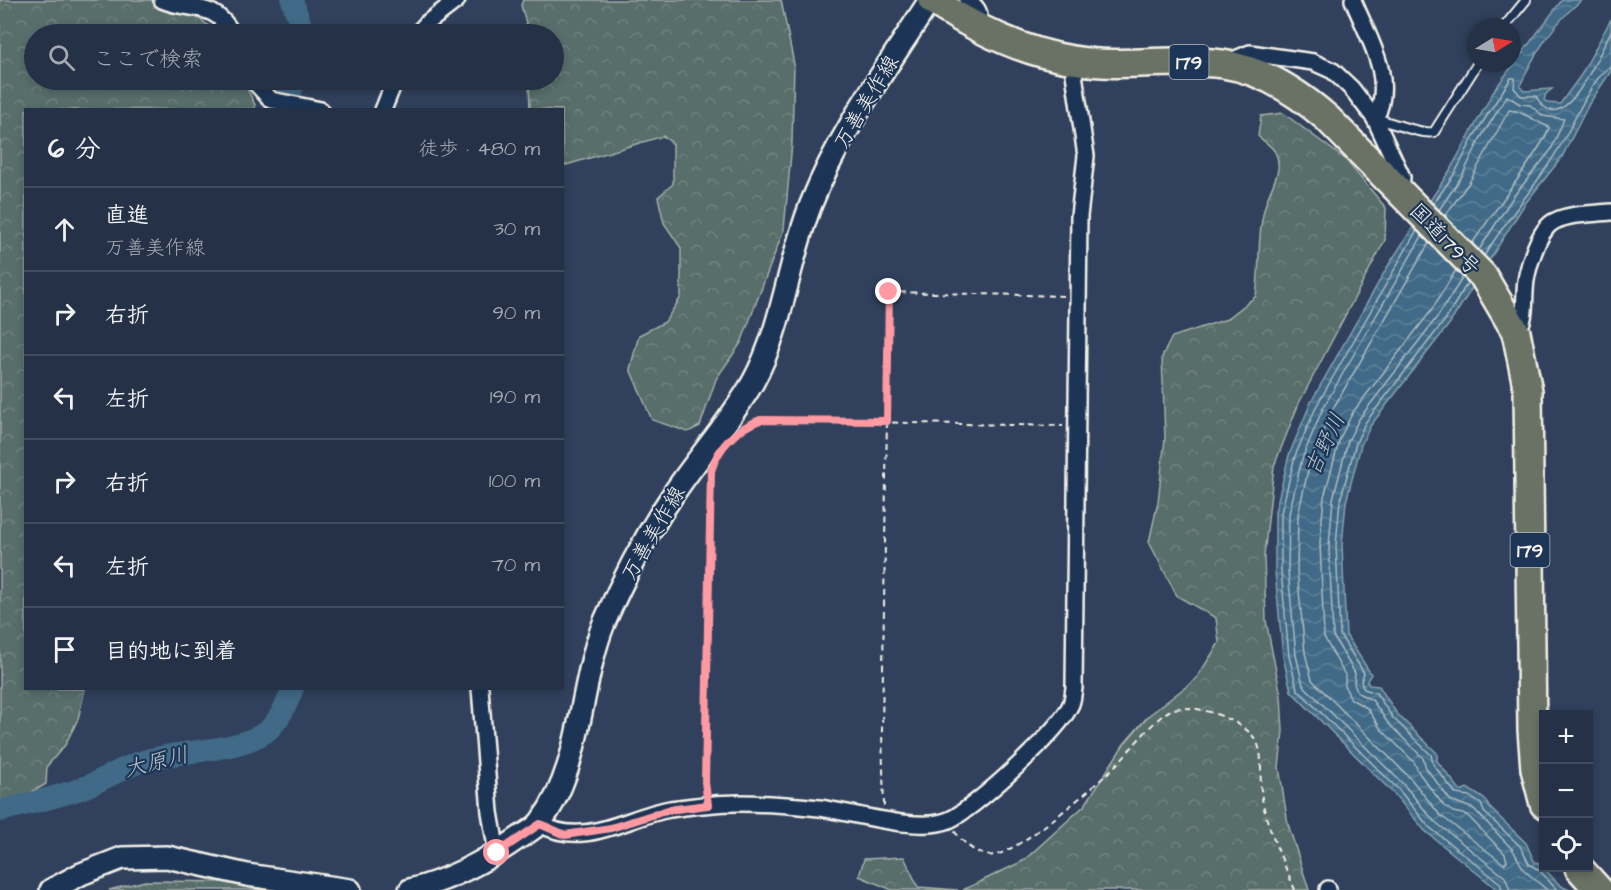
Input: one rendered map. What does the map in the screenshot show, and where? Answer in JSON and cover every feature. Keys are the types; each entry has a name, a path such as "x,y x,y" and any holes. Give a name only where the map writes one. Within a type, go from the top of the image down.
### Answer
{"highway":[{"name":"国道179号","path":"931,0 977,27 1040,54 1105,64 1224,64 1254,72 1303,98 1483,276 1516,332 1524,357 1528,392 1532,729 1535,769 1539,785"},
{"path":"1583,872 1599,890"}],"main road":[{"name":"万善美作線","path":"410,890 461,874 540,824 564,779 590,667 604,624 623,583 672,496 753,382 773,334 796,247 830,161 931,0"},
{"path":"51,890 81,873 122,858 166,857 247,875 351,890"}],"street":[{"path":"162,0 196,6 216,14 227,24"},
{"path":"426,24 457,0"},
{"path":"967,0 977,7 980,15 977,27"},
{"path":"1353,0 1382,72 1384,89 1375,119"},
{"path":"1224,64 1250,53 1313,62 1333,71 1352,89 1375,119 1402,177 1405,197"},
{"path":"540,824 565,835 611,828 668,810 737,803 808,807 886,820 921,823 947,821 969,808 1041,742 1070,706 1074,688 1078,216 1086,156 1074,61"},
{"path":"262,90 271,100 311,108"},
{"path":"384,108 391,90"},
{"path":"1516,332 1522,326 1525,284 1533,254 1544,230 1553,222 1566,217 1611,212"},
{"path":"480,690 490,812 497,853"}],"lane":[{"path":"1511,18 1526,0"},
{"path":"1375,119 1397,123 1426,134 1434,132 1472,72"}],"path":[{"path":"886,820 882,731 889,292 1078,296"},
{"path":"740,429 760,420 1078,426"},
{"path":"708,805 705,758 713,464"},
{"path":"947,821 961,840 980,854 995,855 1015,847 1113,768 1168,711 1195,707 1233,721 1252,734 1261,749 1261,790 1266,816 1294,890"}],"green space":[{"path":"0,0 150,0 197,17 206,24 24,24 24,90 248,90 255,108 24,108 24,690 85,690 78,719 65,745 47,766 46,784 27,795 0,801"},
{"path":"523,0 781,0 794,64 792,143 784,229 741,343 716,379 700,426 688,432 652,420 630,369 639,335 665,322 681,297 681,248 664,223 658,197 673,184 673,144 663,136 564,166 564,108 530,108 529,90 564,90 564,24 526,24 521,5"},
{"path":"1283,113 1345,159 1386,208 1385,240 1299,403 1274,466 1264,556 1266,621 1281,696 1283,731 1279,767 1288,824 1309,890 963,890 1023,861 1085,805 1124,744 1148,716 1196,679 1219,643 1216,618 1177,596 1149,542 1158,502 1165,438 1162,357 1172,337 1227,319 1256,296 1261,224 1278,170 1274,150 1258,136 1261,116"},
{"path":"904,857 918,887 958,890 892,890 859,876 864,859"},
{"path":"145,881 242,882 295,890 109,890"}],"water":[{"name":"吉野川","path":"1562,0 1582,0 1572,8 1546,39 1531,62 1520,86 1524,91 1552,89 1546,94 1544,100 1548,103 1560,104 1581,75 1611,19 1611,71 1589,104 1562,157 1524,205 1450,323 1371,425 1361,445 1346,502 1342,545 1346,635 1371,674 1367,681 1369,685 1379,686 1397,714 1437,753 1437,761 1461,791 1467,788 1486,800 1489,807 1526,843 1534,861 1539,864 1539,872 1547,872 1560,885 1570,890 1498,890 1425,831 1395,795 1291,691 1283,657 1275,571 1275,512 1289,455 1311,402 1388,266 1450,170 1495,89 1508,72 1521,72 1521,54"}],"waterway":[{"name":"大原川","path":"292,0 300,24"},
{"name":"大原川","path":"282,108 291,90"},
{"name":"大原川","path":"0,811 80,789 147,760 226,747 255,738 276,722 292,690"}],"route":[{"path":"497,853 540,824 565,835 611,828 668,810 708,805 705,782 707,639 711,471 715,457 735,433 745,425 760,420 887,421 889,292"}]}
